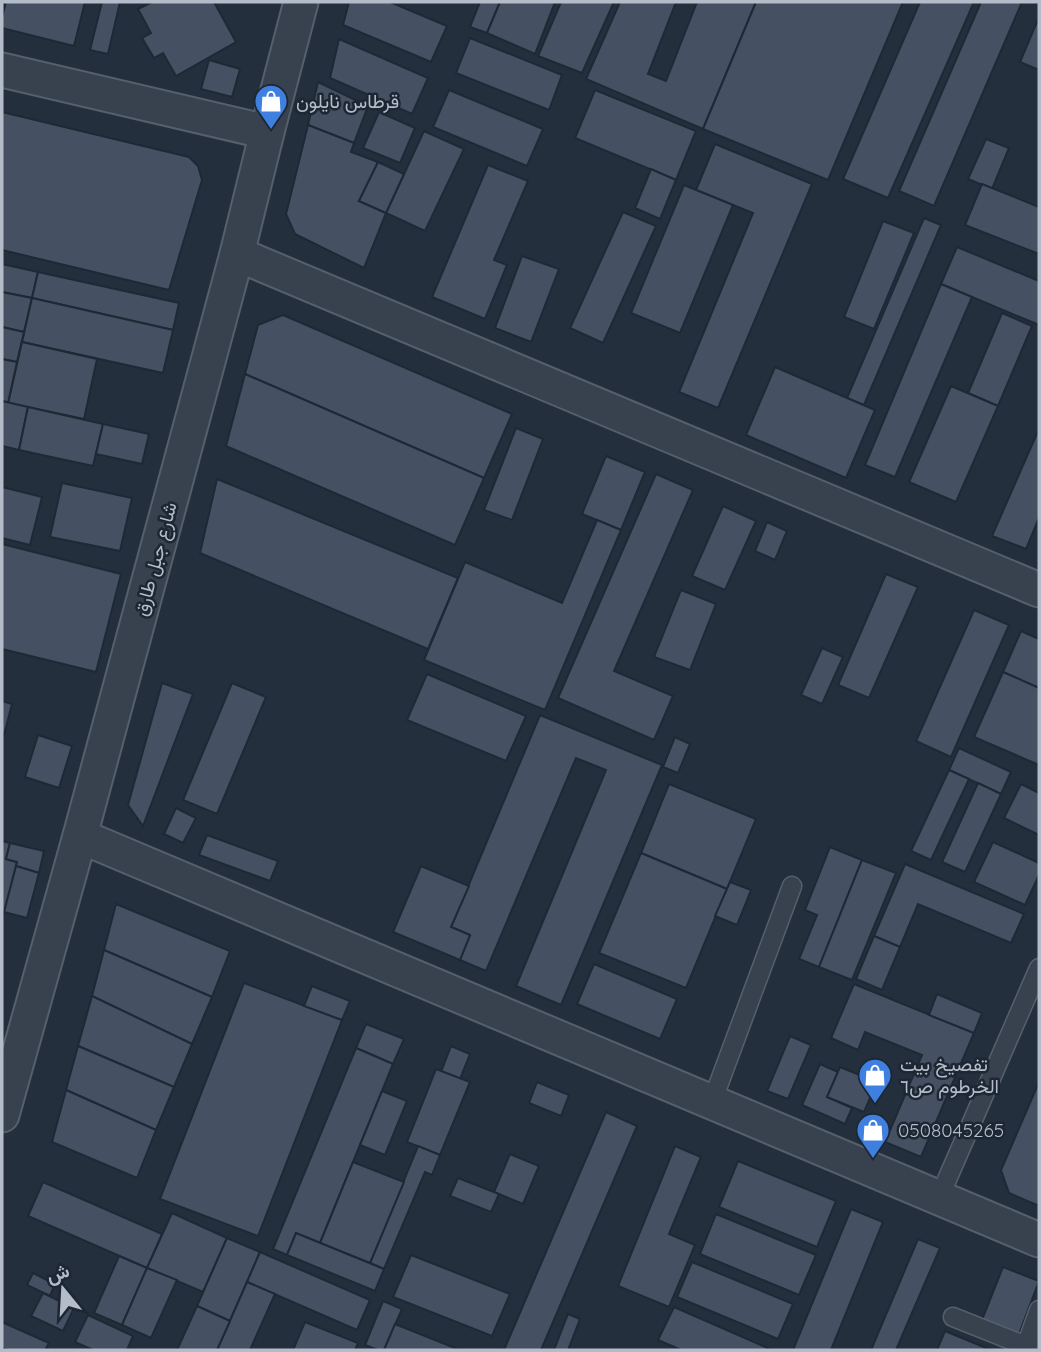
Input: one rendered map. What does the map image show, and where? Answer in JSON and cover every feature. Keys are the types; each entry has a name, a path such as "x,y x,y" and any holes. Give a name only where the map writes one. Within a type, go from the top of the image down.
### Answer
{"street":[{"name":"شارع جبل طارق","path":"2,1115 237,254 301,2"},
{"path":"2,71 267,132"},
{"path":"237,254 1039,590"},
{"path":"80,836 1039,1240"}],"lane":[{"path":"712,1102 792,886"},
{"path":"939,1198 1039,968"},
{"path":"953,1317 1031,1348 1039,1310"}],"building":[{"path":"6,2 85,2 74,46 2,28"},
{"path":"102,2 120,2 108,54 90,50"},
{"path":"152,2 214,2 236,42 176,76 163,53 154,58 142,38 151,33 138,9"},
{"path":"349,2 390,2 447,26 431,62 343,25"},
{"path":"480,2 500,2 487,33 470,27"},
{"path":"500,2 555,2 535,54 487,33"},
{"path":"561,2 614,2 582,73 538,56"},
{"path":"620,2 676,2 648,74 666,81 697,2 756,2 703,129 586,79"},
{"path":"756,2 903,2 828,180 703,129"},
{"path":"920,2 974,2 888,198 843,179"},
{"path":"981,2 1022,2 934,206 899,191"},
{"path":"1039,17 1039,70 1020,62"},
{"path":"470,38 562,75 549,110 456,73"},
{"path":"339,39 428,78 412,114 330,78"},
{"path":"209,60 240,69 232,97 201,89"},
{"path":"318,82 368,106 354,143 308,125"},
{"path":"449,90 543,129 527,166 433,127"},
{"path":"595,90 696,131 676,180 575,138"},
{"path":"2,112 189,157 198,166 202,180 169,290 2,250"},
{"path":"379,112 415,128 400,163 363,148"},
{"path":"308,125 354,143 351,152 378,162 359,201 386,213 364,268 295,234 286,214"},
{"path":"424,131 464,149 425,231 386,213"},
{"path":"986,139 1009,148 992,189 968,179"},
{"path":"715,144 812,184 718,408 679,392 753,213 696,190"},
{"path":"378,162 404,174 386,213 359,201"},
{"path":"488,165 528,181 494,260 507,265 485,319 432,297"},
{"path":"651,169 676,180 660,219 635,208"},
{"path":"982,184 1039,207 1039,254 965,225"},
{"path":"684,185 733,205 680,333 631,313"},
{"path":"623,212 656,226 603,343 570,328"},
{"path":"924,218 941,225 864,405 847,398"},
{"path":"883,221 914,233 874,329 844,317"},
{"path":"957,247 1039,281 1039,325 941,284"},
{"path":"522,256 559,269 531,342 495,328"},
{"path":"2,264 38,272 32,298 2,292"},
{"path":"38,272 179,303 173,330 32,298"},
{"path":"941,284 972,297 895,477 865,465"},
{"path":"2,292 32,298 24,332 2,327"},
{"path":"32,298 173,330 163,373 22,342"},
{"path":"1002,313 1032,326 998,406 968,393"},
{"path":"283,315 512,414 484,478 245,374 258,325"},
{"path":"2,327 24,332 17,362 2,359"},
{"path":"22,342 97,359 84,419 8,403"},
{"path":"2,359 17,362 8,403 2,401"},
{"path":"775,367 875,410 846,478 746,435"},
{"path":"245,374 484,478 455,545 226,446"},
{"path":"951,386 998,406 956,502 909,482"},
{"path":"2,401 28,407 19,450 2,446"},
{"path":"28,407 103,424 93,466 19,450"},
{"path":"103,424 149,434 142,464 96,454"},
{"path":"516,428 543,439 512,520 484,510"},
{"path":"1038,431 1039,518 1026,549 992,536"},
{"path":"606,456 645,472 621,530 582,514"},
{"path":"656,474 693,490 614,671 673,696 654,740 558,698"},
{"path":"217,479 458,578 428,649 200,553"},
{"path":"62,483 132,498 120,551 50,537"},
{"path":"2,487 42,497 30,545 2,538"},
{"path":"723,506 756,521 725,590 692,576"},
{"path":"597,520 621,530 545,710 424,660 465,562 562,603"},
{"path":"767,522 787,531 775,560 755,551"},
{"path":"2,544 121,574 96,672 2,649"},
{"path":"886,574 918,587 869,698 838,685"},
{"path":"681,590 716,604 690,670 654,657"},
{"path":"974,610 1009,625 951,757 916,741"},
{"path":"1021,631 1039,639 1039,688 1003,672"},
{"path":"822,648 843,657 822,704 801,695"},
{"path":"1003,672 1039,688 1039,765 974,737"},
{"path":"427,674 526,716 506,761 407,720"},
{"path":"162,683 193,694 143,826 128,805"},
{"path":"232,683 266,697 217,814 183,800"},
{"path":"2,701 12,704 4,735 2,734"},
{"path":"540,715 662,765 561,1005 516,986 606,770 576,758 486,971 460,960 470,935 451,927"},
{"path":"38,735 72,746 59,788 25,777"},
{"path":"675,737 690,744 678,773 663,767"},
{"path":"959,748 1011,772 1001,794 949,770"},
{"path":"949,770 969,779 931,860 911,851"},
{"path":"978,783 1001,794 965,872 942,862"},
{"path":"669,784 756,819 727,889 641,853"},
{"path":"1021,784 1039,793 1039,835 1004,818"},
{"path":"176,808 196,818 183,843 164,834"},
{"path":"207,835 278,861 270,881 199,855"},
{"path":"2,841 10,843 6,859 17,862 2,921"},
{"path":"993,842 1039,863 1039,875 1025,905 974,882"},
{"path":"10,843 44,851 39,873 16,866 17,862 6,859"},
{"path":"830,847 862,860 819,967 799,959 817,915 805,910"},
{"path":"641,853 727,889 686,988 599,953"},
{"path":"862,860 896,873 852,980 819,967"},
{"path":"905,864 1024,914 1011,943 918,904 900,947 874,936"},
{"path":"16,866 39,873 27,918 4,912"},
{"path":"421,866 469,886 451,927 470,935 460,960 393,932"},
{"path":"730,882 751,890 737,925 715,916"},
{"path":"116,904 230,951 212,997 104,950"},
{"path":"874,936 900,947 882,990 856,979"},
{"path":"104,950 212,997 192,1044 92,996"},
{"path":"594,964 677,999 660,1039 577,1004"},
{"path":"244,983 342,1020 258,1236 160,1199"},
{"path":"854,984 974,1033 921,1157 885,1142 922,1055 865,1032 858,1050 831,1038"},
{"path":"312,986 350,1001 342,1020 304,1006"},
{"path":"937,994 982,1013 974,1033 929,1015"},
{"path":"92,996 192,1044 174,1087 78,1046"},
{"path":"366,1024 404,1039 393,1064 356,1048"},
{"path":"790,1036 811,1045 788,1099 767,1091"},
{"path":"78,1046 174,1087 156,1130 66,1090"},
{"path":"451,1046 470,1054 460,1079 441,1072"},
{"path":"356,1048 393,1064 320,1243 296,1233 287,1255 273,1249"},
{"path":"820,1064 838,1072 827,1097 852,1108 845,1124 802,1105"},
{"path":"840,1067 877,1082 864,1112 827,1097"},
{"path":"436,1069 470,1082 440,1155 407,1142"},
{"path":"537,1082 569,1095 561,1116 529,1103"},
{"path":"1039,1082 1039,1206 1009,1193 1001,1170"},
{"path":"66,1090 156,1130 137,1178 52,1142"},
{"path":"382,1091 407,1101 385,1155 360,1145"},
{"path":"606,1112 637,1126 541,1350 504,1350"},
{"path":"418,1146 440,1155 432,1175 425,1172 384,1269 370,1263"},
{"path":"675,1146 701,1157 669,1234 695,1245 669,1307 618,1286"},
{"path":"510,1154 539,1166 523,1204 494,1192"},
{"path":"738,1161 836,1201 817,1247 719,1207"},
{"path":"353,1162 404,1182 370,1263 320,1243"},
{"path":"458,1178 499,1194 491,1212 450,1196"},
{"path":"43,1182 162,1234 147,1268 28,1216"},
{"path":"851,1209 883,1222 831,1350 793,1350"},
{"path":"172,1213 227,1238 203,1292 147,1268"},
{"path":"716,1214 816,1255 799,1295 700,1254"},
{"path":"296,1233 384,1269 375,1291 287,1255"},
{"path":"227,1238 260,1252 230,1321 197,1306"},
{"path":"918,1239 940,1248 896,1350 871,1350"},
{"path":"260,1252 370,1300 357,1330 247,1282"},
{"path":"411,1255 510,1294 492,1336 393,1297"},
{"path":"119,1256 147,1268 122,1325 94,1313"},
{"path":"692,1262 793,1304 778,1339 677,1297"},
{"path":"1003,1267 1039,1281 1019,1334 982,1320"},
{"path":"147,1268 177,1280 151,1338 122,1325"},
{"path":"33,1273 55,1284 50,1296 27,1285"},
{"path":"247,1282 275,1294 250,1350 217,1350"},
{"path":"43,1293 74,1308 63,1331 31,1316"},
{"path":"383,1301 402,1309 384,1350 378,1350 365,1345"},
{"path":"197,1306 230,1321 217,1350 177,1350"},
{"path":"674,1307 772,1350 681,1350 658,1340"},
{"path":"568,1314 580,1319 568,1350 554,1350"},
{"path":"88,1315 133,1336 127,1350 93,1350 75,1342"},
{"path":"2,1322 49,1343 45,1350 2,1348"},
{"path":"305,1322 358,1343 355,1350 293,1350"},
{"path":"395,1324 460,1350 384,1350"},
{"path":"945,1331 991,1350 937,1350"}],"place":[{"name":"قرطاس نايلون","path":"271,131"},
{"name":"تفصيخ بيت الخرطوم ص٦","path":"875,1105"},
{"name":"0508045265","path":"873,1160"}]}
